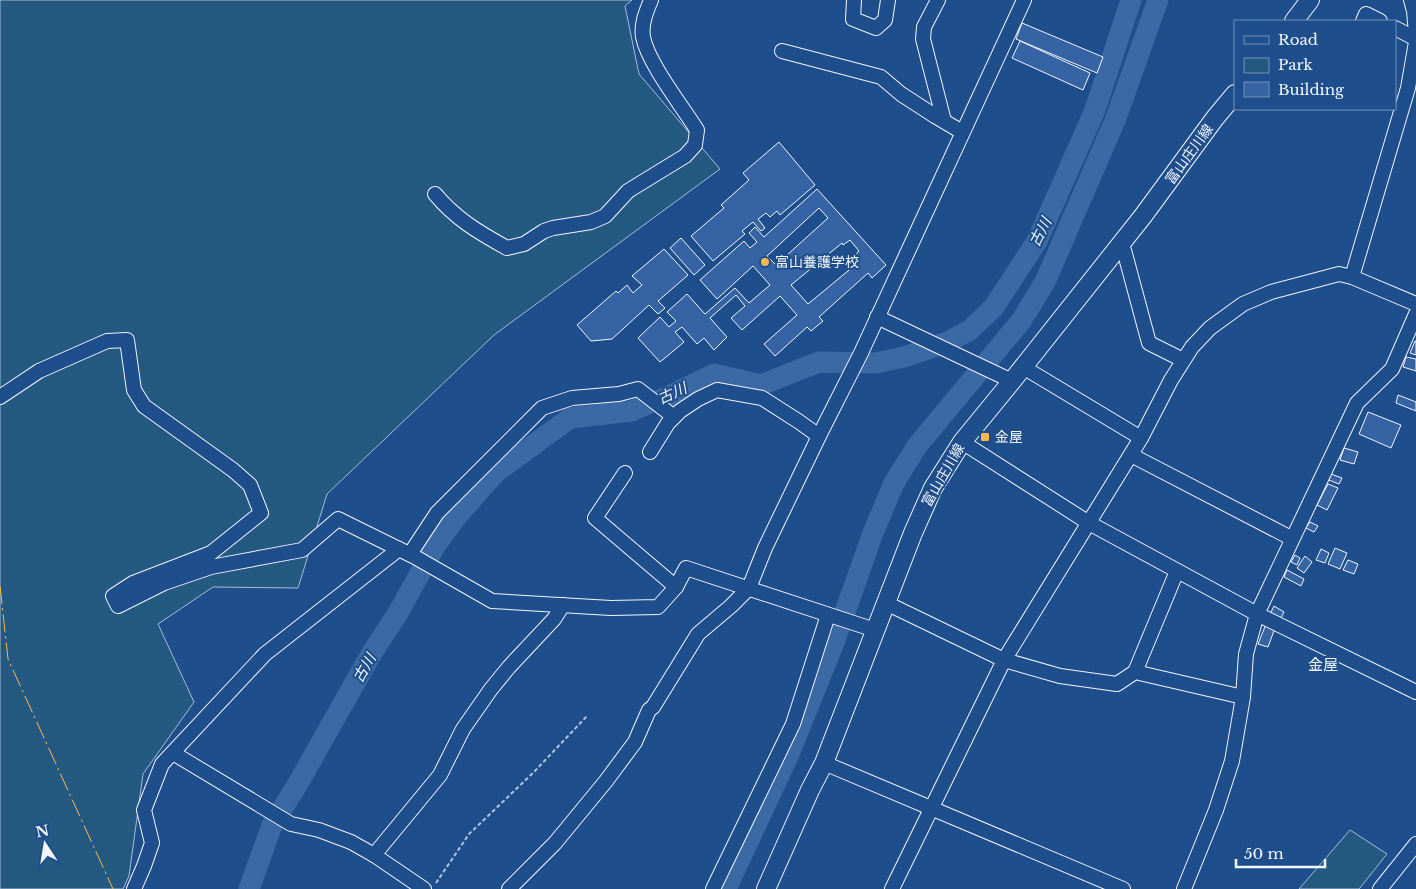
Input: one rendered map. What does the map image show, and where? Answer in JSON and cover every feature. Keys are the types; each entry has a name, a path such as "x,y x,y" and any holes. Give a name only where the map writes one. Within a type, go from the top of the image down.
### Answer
{"main road":[{"path":"1295,20 1310,0"},
{"name":"富山庄川線","path":"766,889 824,763 913,533 933,488 962,442 1143,216 1234,95"}],"street":[{"path":"435,194 448,211 470,228 507,248 524,244 544,231 591,222 605,216 628,191 685,156 695,145 697,130 649,56 643,36 644,15 651,0"},
{"path":"854,0 853,19 876,28 885,20 888,0"},
{"path":"938,0 924,27 923,39 944,121"},
{"path":"510,889 555,843 635,742 649,710 698,634 749,588 765,548 861,353 1024,0"},
{"path":"1411,0 1416,34"},
{"path":"1363,20 1366,14 1378,20"},
{"path":"1352,277 1408,88 1416,40 1396,29"},
{"path":"782,51 881,77 901,94 962,132"},
{"path":"1119,245 1124,250 1149,343 1183,360"},
{"path":"892,889 1004,660 1131,455 1161,398 1192,347 1210,328 1243,304 1271,292 1338,274 1352,277 1416,304"},
{"path":"1184,889 1216,810 1232,761 1243,697 1246,654 1257,614 1291,538 1357,404 1392,369 1416,314"},
{"path":"877,317 1012,381"},
{"path":"0,397 39,371 107,341 127,340 134,390 144,406 233,470 250,485 261,513 211,553 133,583 113,596 118,606 164,583 211,567 302,550 338,520 408,553 492,601 611,608 658,607 676,587 686,568 875,630"},
{"path":"1023,367 1141,438"},
{"path":"134,889 152,843 144,810 162,764 265,654 408,553 437,513 542,408 572,398 619,394 638,389 670,414"},
{"path":"650,452 670,414 680,411 698,399 717,390 762,398 819,436"},
{"path":"962,442 1089,523 1257,614 1416,692"},
{"path":"1131,455 1291,538"},
{"path":"626,473 596,518 676,587"},
{"path":"886,603 1004,660 1060,676 1117,684 1135,672 1177,571"},
{"path":"374,855 440,775 463,729 491,689 554,619 563,605"},
{"path":"713,889 793,724 831,616"},
{"path":"1135,672 1243,697"},
{"path":"173,753 291,824 319,830 351,842 374,855 424,889"},
{"path":"824,763 1123,889"},
{"path":"1380,889 1416,844"}],"path":[{"path":"432,889 469,834 533,773 587,716"}],"green space":[{"path":"0,0 632,0 625,6 639,74 720,169 494,335 327,494 298,588 213,587 158,624 194,702 143,774 129,876 123,889 0,889"},
{"path":"1350,830 1387,854 1359,889 1299,889"}],"building":[{"path":"1022,23 1103,57 1097,73 1016,39"},
{"path":"1020,41 1090,73 1083,90 1012,58"},
{"path":"779,142 815,185 780,215 777,211 770,217 766,213 758,219 765,228 761,231 753,222 742,231 745,234 713,261 691,236 724,208 721,205 749,180 743,173"},
{"path":"817,189 886,265 872,278 868,273 819,317 823,321 811,331 807,327 775,356 764,344 797,315 780,296 742,330 731,318 745,306 736,295 710,318 727,337 714,350 704,338 697,344 682,327 675,332 684,342 660,362 638,338 660,317 669,327 676,321 667,312 687,294 705,314 735,288 749,303 770,285 753,266 717,299 700,280 744,241 750,248 757,242 749,233 755,227 764,237","holes":["819,208 828,218 776,265 767,256","850,240 859,251 855,255 860,261 808,304 791,285 842,243 843,245"]},
{"path":"681,238 705,265 694,275 670,248"},
{"path":"664,249 688,275 658,301 665,308 658,314 649,305 612,339 591,341 577,325 616,291 618,293 627,285 633,293 642,285 632,276"},
{"path":"1416,341 1416,355 1410,353"},
{"path":"1406,357 1416,359 1416,371 1403,367"},
{"path":"1398,395 1416,402 1416,411 1396,403"},
{"path":"1368,412 1401,425 1391,448 1359,434"},
{"path":"1344,448 1358,452 1354,464 1340,460"},
{"path":"1331,474 1342,478 1339,484 1329,480"},
{"path":"1328,484 1338,488 1327,510 1317,505"},
{"path":"1310,522 1318,526 1314,532 1306,528"},
{"path":"1335,548 1347,553 1340,569 1328,564"},
{"path":"1321,549 1329,553 1325,563 1316,560"},
{"path":"1295,555 1300,558 1297,565 1291,562"},
{"path":"1305,556 1312,562 1304,573 1297,568"},
{"path":"1348,560 1358,564 1354,574 1343,570"},
{"path":"1287,570 1304,579 1301,586 1284,577"},
{"path":"1274,606 1284,612 1280,620 1270,614"},
{"path":"1266,624 1275,628 1268,647 1258,644"}],"waterway":[{"name":"古川","path":"249,889 272,825 296,787 373,651 398,613 435,546 458,515 495,473 570,418 632,411 663,399 714,374 761,385 819,362 875,363 904,357 948,342 970,330 994,307 1037,241 1095,110 1131,0"},
{"path":"726,889 789,754 835,640 873,533 894,483 917,446 1021,321 1045,282 1116,118 1158,0"}],"power":[{"path":"0,586 8,659 113,889"}],"place":[{"name":"富山養護学校","path":"765,262"},
{"name":"金屋","path":"985,437"}],"district":[{"name":"金屋","path":"1323,664"}]}
